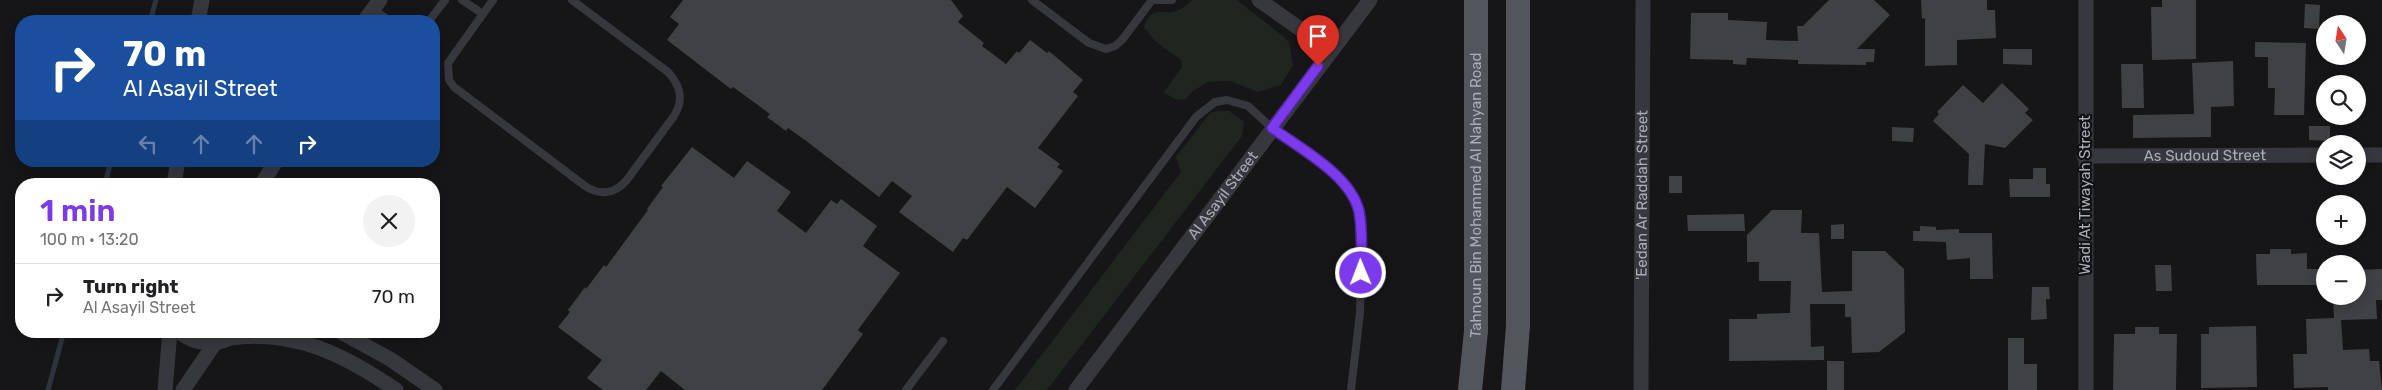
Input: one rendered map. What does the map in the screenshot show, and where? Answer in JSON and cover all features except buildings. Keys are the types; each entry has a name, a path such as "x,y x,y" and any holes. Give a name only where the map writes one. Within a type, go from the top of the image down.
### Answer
{"main road":[{"name":"Tahnoun Bin Mohammed Al Nahyan Road","path":"1470,390 1476,314 1476,0"},
{"path":"1512,390 1518,326 1518,0"}],"street":[{"path":"199,15 202,0"},
{"path":"1259,0 1330,50"},
{"name":"Al Asayil Street","path":"1076,390 1330,50 1370,0"},
{"name":"'Eedan Ar Raddah Street","path":"1641,390 1643,0"},
{"name":"Wadi At Tiwayah Street","path":"2086,0 2084,156 2086,390"},
{"name":"As Sudoud Street","path":"2084,156 2316,155"},
{"path":"2366,155 2382,155"},
{"path":"266,178 272,167"},
{"path":"165,390 169,338"},
{"path":"189,338 194,341 215,343 228,338"},
{"path":"279,338 302,341 341,356 396,390"},
{"path":"352,338 390,359 435,390"},
{"path":"183,390 215,343"}],"lane":[{"path":"433,15 445,0"},
{"path":"462,0 483,14"},
{"path":"493,0 448,63 449,80 454,87 592,191 611,192 620,188 626,181 674,116 679,108 679,88 668,72 572,0"},
{"path":"1032,0 1089,43 1106,49 1115,46 1122,40 1152,0 1172,0"},
{"path":"993,390 1196,116 1215,102 1237,102 1248,106 1272,128 1336,174 1350,191 1359,212 1360,313 1351,390"},
{"path":"906,390 943,341"}],"shaded area":[{"path":"1192,0 1237,0 1284,37 1289,42 1293,65 1281,85 1258,92 1230,81 1208,82 1193,91 1185,100 1174,99 1164,92 1182,67 1181,60 1155,41 1144,27 1147,20 1154,13 1179,10"},
{"path":"1229,111 1244,122 1242,136 1047,390 1015,390 1181,172 1176,157 1210,113"}],"waterway":[{"path":"152,15 156,0"},
{"path":"107,178 109,167"},
{"path":"48,390 62,338"}],"route":[{"path":"1318,66 1272,128 1336,174 1350,191 1356,201 1359,212 1361,273"}]}
